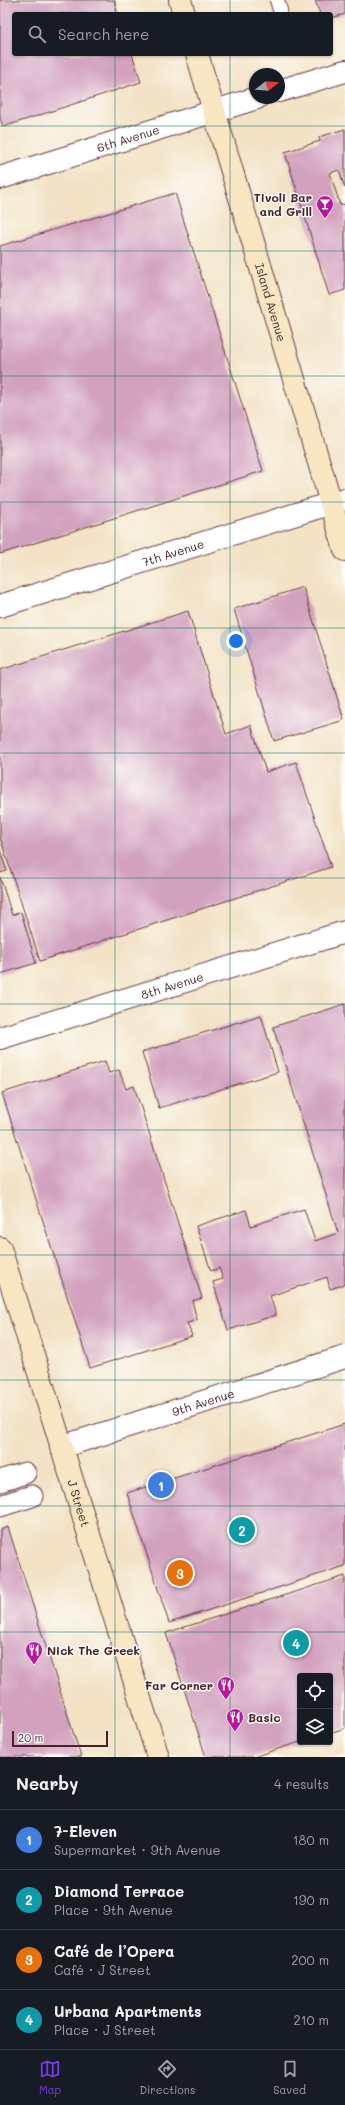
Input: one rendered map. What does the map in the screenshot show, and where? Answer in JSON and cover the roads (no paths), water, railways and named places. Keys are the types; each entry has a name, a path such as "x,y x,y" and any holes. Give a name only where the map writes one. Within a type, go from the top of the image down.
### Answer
{"main road":[{"path":"180,0 183,12"},
{"name":"Island Avenue","path":"198,56 338,501 345,550"},
{"name":"J Street","path":"0,1248 158,1757"}],"street":[{"path":"285,89 345,70"},
{"name":"6th Avenue","path":"0,178 249,100"},
{"name":"7th Avenue","path":"0,606 338,501"},
{"name":"8th Avenue","path":"0,1038 345,932"},
{"name":"9th Avenue","path":"61,1447 345,1357"},
{"path":"0,1481 25,1473"},
{"path":"0,1506 32,1496"}],"place":[{"name":"Tivoli Bar and Grill","path":"325,219"},
{"name":"7-Eleven","path":"161,1485"},
{"name":"Diamond Terrace","path":"242,1530"},
{"name":"Café de l’Opera","path":"180,1573"},
{"name":"Urbana Apartments","path":"296,1643"},
{"name":"Nick The Greek","path":"34,1665"},
{"name":"Far Corner","path":"226,1700"},
{"name":"Basic","path":"235,1732"}]}
